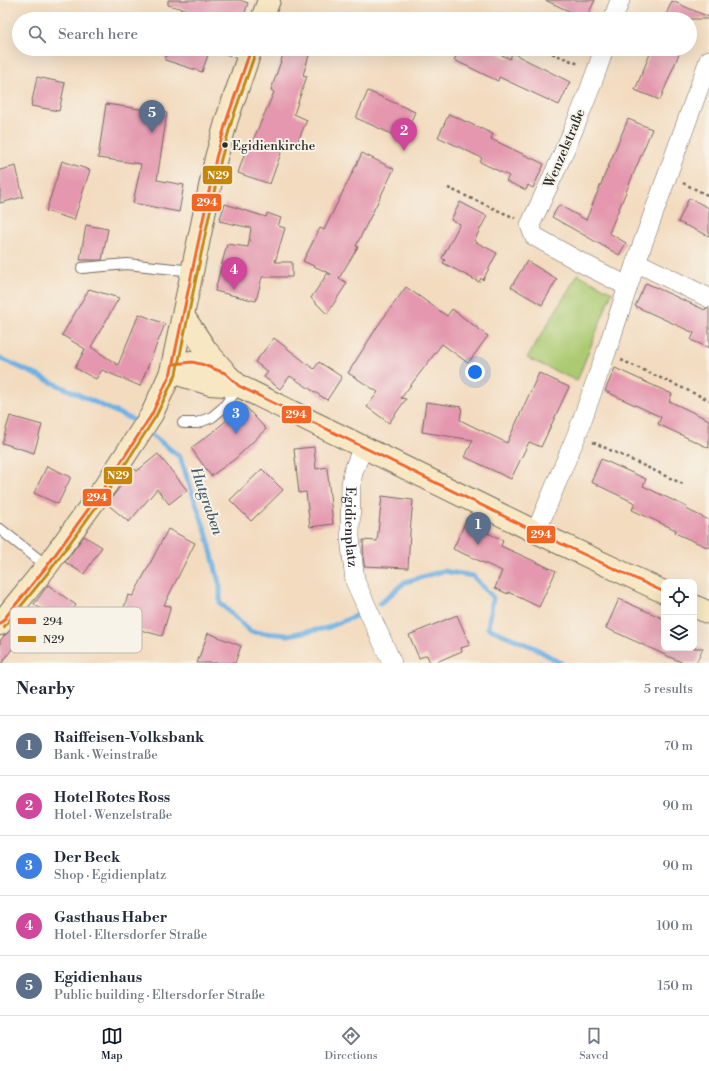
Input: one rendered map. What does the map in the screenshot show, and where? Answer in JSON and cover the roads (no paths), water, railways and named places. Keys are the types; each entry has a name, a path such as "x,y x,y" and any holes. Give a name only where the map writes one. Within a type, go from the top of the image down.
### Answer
{"main road":[{"path":"265,12 269,0"},
{"path":"13,607 46,566 108,482 152,414 173,368 216,158 248,56"},
{"path":"184,317 206,350 232,380 363,447 536,532 661,591"},
{"path":"173,368 210,384 232,380"},
{"path":"697,607 709,613"},
{"path":"0,624 10,611"}],"street":[{"path":"616,12 620,0"},
{"name":"Wenzelstraße","path":"602,56 562,157 530,225 534,236 627,286"},
{"path":"536,532 577,434 666,175 709,60"},
{"path":"636,262 709,298"},
{"name":"Egidienplatz","path":"363,447 353,472 351,485 350,537 355,581 392,663"}],"lane":[{"path":"82,268 127,264 193,270"},
{"path":"183,423 197,423 212,417 224,407 232,380"},
{"path":"0,529 46,566"}],"waterway":[{"name":"Hutgraben","path":"0,358 133,420 139,425"},
{"name":"Hutgraben","path":"147,431 180,457 207,535 220,586 220,603 251,632 288,635 327,628 360,614"},
{"name":"Hutgraben","path":"380,604 405,582 443,571 473,576 493,598 488,628 533,647 561,663"}],"place":[{"name":"Egidienhaus","path":"152,133"},
{"name":"Egidienkirche","path":"225,145"},
{"name":"Hotel Rotes Ross","path":"404,151"},
{"name":"Gasthaus Haber","path":"234,290"},
{"name":"Der Beck","path":"236,434"},
{"name":"Raiffeisen-Volksbank","path":"478,545"}]}
